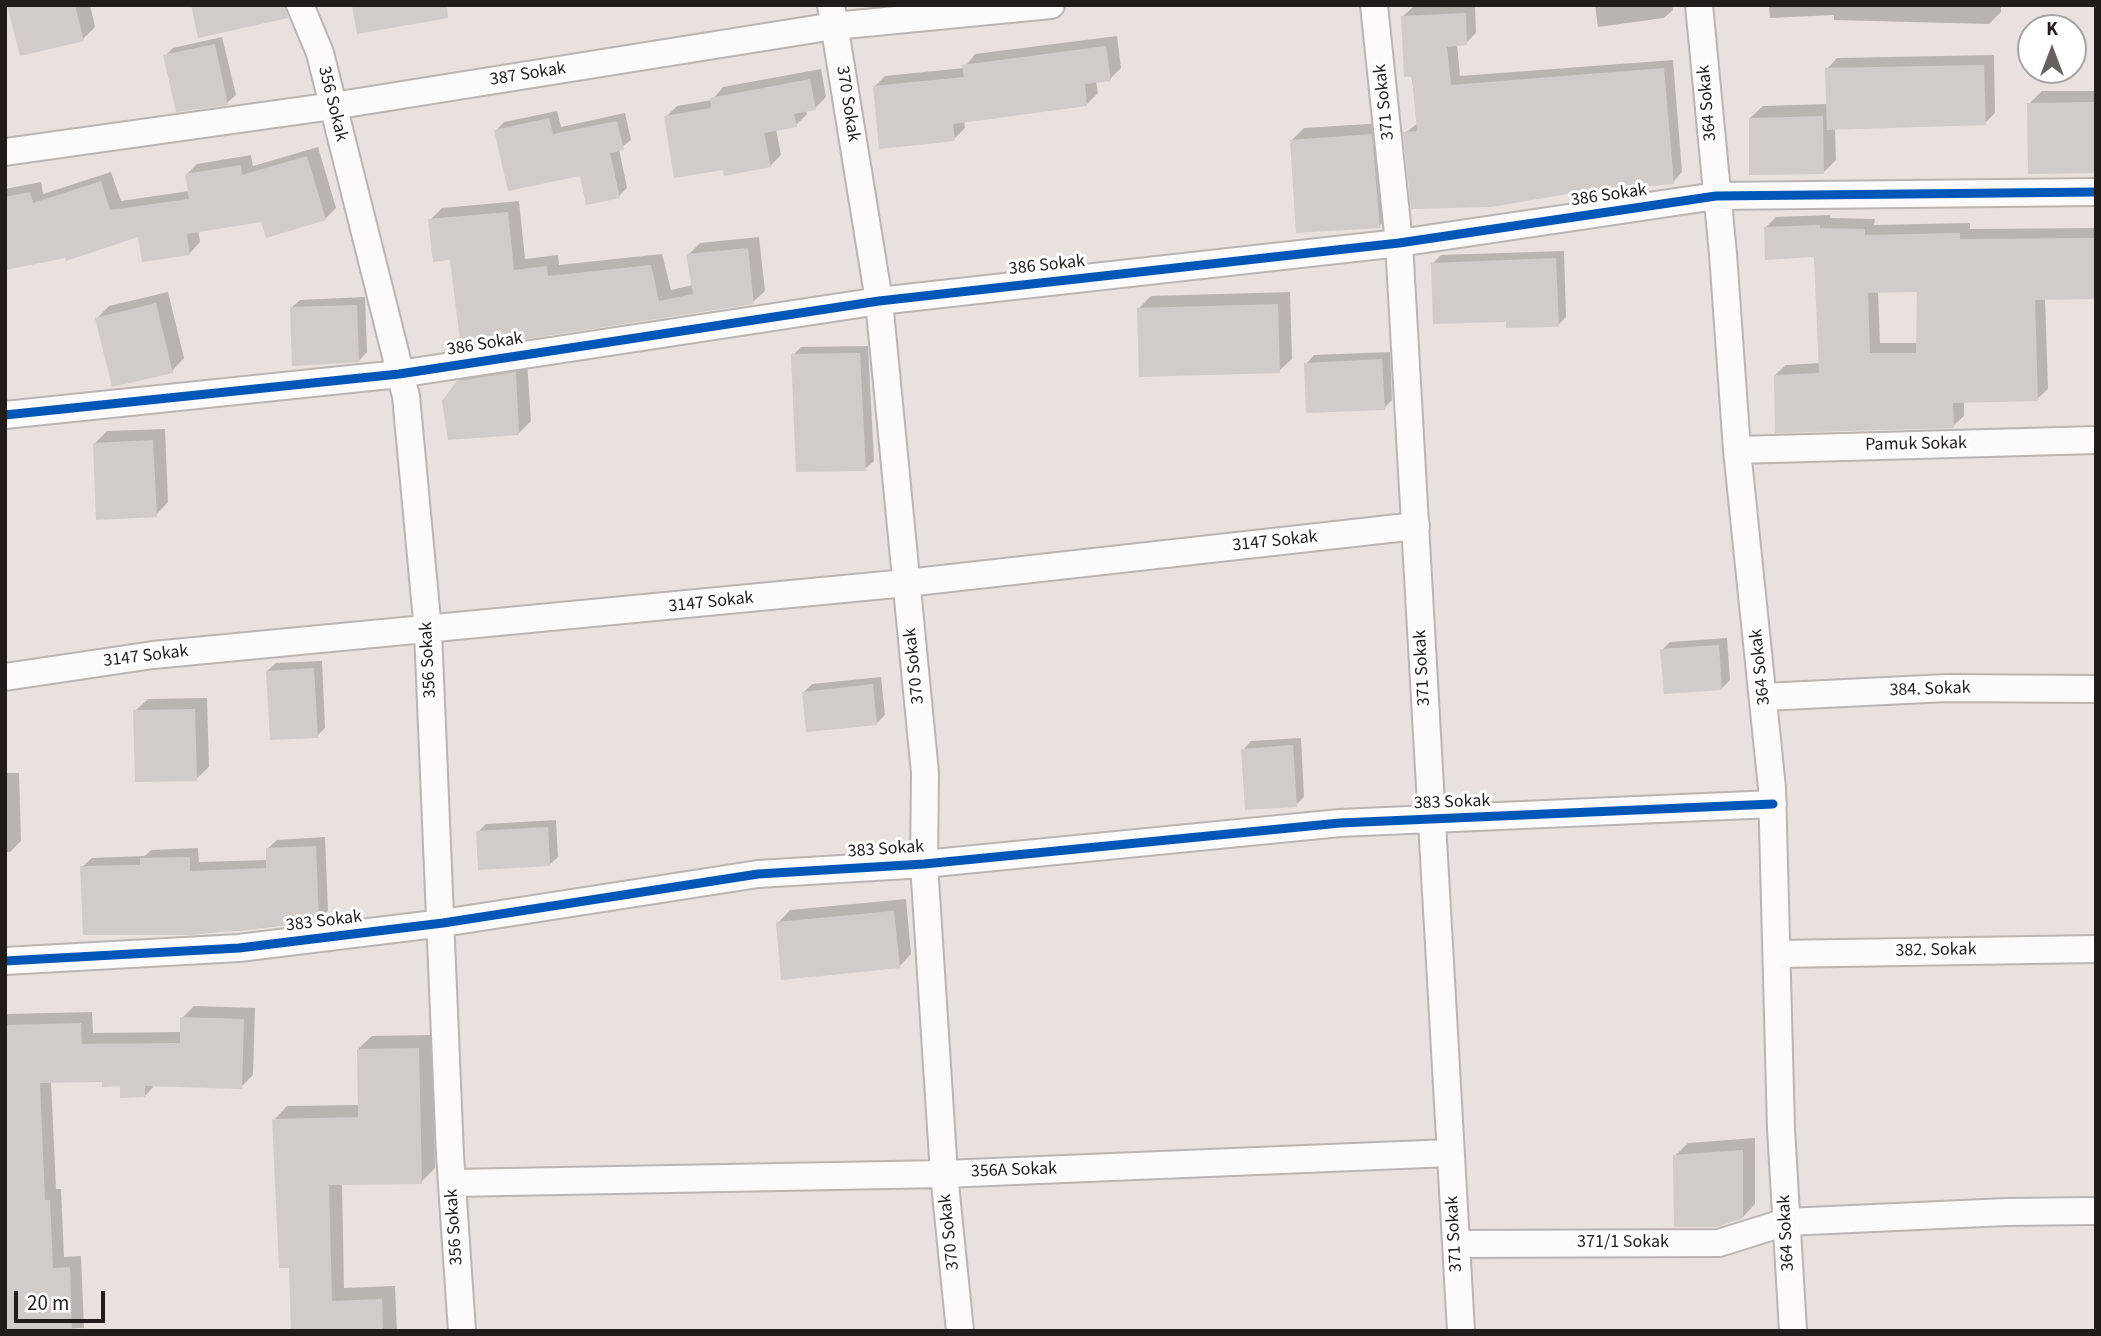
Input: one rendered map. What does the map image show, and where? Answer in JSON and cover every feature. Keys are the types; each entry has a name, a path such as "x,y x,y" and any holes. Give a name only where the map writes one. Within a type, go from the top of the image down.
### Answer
{"street":[{"name":"356 Sokak","path":"300,5 320,53 399,374 407,396 428,631 443,923 452,1183 462,1331"},
{"name":"387 Sokak","path":"5,152 333,107 832,15 1051,5"},
{"name":"371 Sokak","path":"1374,5 1399,243 1461,1331"},
{"name":"364 Sokak","path":"1699,5 1723,254 1737,450 1773,804 1786,1222 1793,1331"},
{"name":"370 Sokak","path":"832,15 879,301 925,773 924,864 944,1174 960,1331"},
{"name":"386 Sokak","path":"5,415 399,374 879,301 1399,243 1716,196 2096,192"},
{"name":"Pamuk Sokak","path":"1737,450 2096,440"},
{"name":"3147 Sokak","path":"5,677 153,655 428,631 906,583 1416,526"},
{"name":"384. Sokak","path":"1764,697 1947,688 2096,689"},
{"name":"383 Sokak","path":"5,961 239,948 443,923 758,874 924,864 1340,823 1773,804"},
{"name":"382. Sokak","path":"1777,954 2096,949"},
{"name":"356A Sokak","path":"452,1183 944,1174 1450,1153"},
{"name":"371/1 Sokak","path":"1456,1244 1718,1243 1786,1222 2006,1212 2096,1212"}],"building":[{"path":"7,5 75,5 84,41 20,56"},
{"path":"191,5 285,5 288,18 198,38"},
{"path":"352,5 447,5 448,18 357,34"},
{"path":"1466,13 1467,45 1447,47 1451,85 1664,68 1674,184 1585,191 1491,207 1411,209 1403,132 1417,131 1412,77 1404,77 1401,16"},
{"path":"215,44 228,105 176,112 163,55"},
{"path":"1106,46 1111,81 1085,84 1087,106 953,124 955,141 879,149 873,86 964,77 962,65"},
{"path":"1984,65 1986,125 1827,130 1825,68"},
{"path":"810,79 816,110 794,114 797,127 764,133 771,167 724,176 723,170 674,178 664,116 711,108 710,98"},
{"path":"2096,102 2096,173 2028,174 2027,103"},
{"path":"1823,116 1824,174 1749,175 1749,118"},
{"path":"549,118 553,134 617,121 624,150 610,153 620,198 586,205 580,176 508,191 494,130"},
{"path":"1372,134 1380,228 1296,233 1290,140"},
{"path":"307,156 326,220 266,238 261,222 187,234 190,255 142,262 138,237 66,261 65,258 5,270 5,197 30,192 33,203 101,181 110,210 189,199 185,174 241,165 242,175"},
{"path":"508,212 514,270 547,266 548,276 651,265 659,301 693,294 686,254 748,248 754,304 461,349 450,260 433,262 428,219"},
{"path":"1820,225 1820,228 1865,229 1865,235 1960,233 1960,239 2096,238 2096,299 2035,300 2038,401 1953,403 1954,428 1775,433 1774,375 1819,373 1814,257 1765,260 1764,227","holes":["1917,292 1916,353 1870,353 1868,293"]},
{"path":"1556,258 1559,327 1506,328 1506,322 1433,324 1431,263"},
{"path":"156,303 173,373 112,387 95,318"},
{"path":"1278,304 1280,373 1139,377 1137,308"},
{"path":"357,305 359,362 292,366 290,307"},
{"path":"860,353 866,471 796,472 791,354"},
{"path":"1382,359 1385,410 1306,413 1304,363"},
{"path":"516,372 519,435 448,440 442,401 457,381"},
{"path":"153,440 157,517 96,520 93,443"},
{"path":"1719,645 1722,690 1664,694 1660,649"},
{"path":"314,668 318,738 270,740 266,671"},
{"path":"873,684 877,725 806,732 802,692"},
{"path":"195,709 197,781 135,782 133,710"},
{"path":"1293,745 1297,807 1245,810 1241,749"},
{"path":"548,827 550,866 478,870 476,831"},
{"path":"316,846 319,922 191,935 83,935 80,866 140,865 140,858 190,857 190,871 266,868 266,848"},
{"path":"894,911 900,968 781,980 776,922"},
{"path":"180,1017 244,1019 242,1089 145,1086 145,1097 120,1098 120,1086 102,1087 102,1082 40,1083 45,1200 50,1200 53,1268 70,1267 72,1331 5,1331 5,1025 81,1023 82,1044 180,1043"},
{"path":"419,1048 422,1184 329,1185 332,1301 382,1299 383,1331 291,1331 289,1268 279,1268 272,1119 358,1117 357,1049"},
{"path":"1743,1150 1743,1218 1717,1227 1674,1227 1673,1155"}],"cycle path":[{"path":"5,415 399,374 879,301 1399,243 1716,196 2096,192"},
{"path":"5,961 239,948 443,923 758,874 924,864 1340,823 1773,804"}]}
